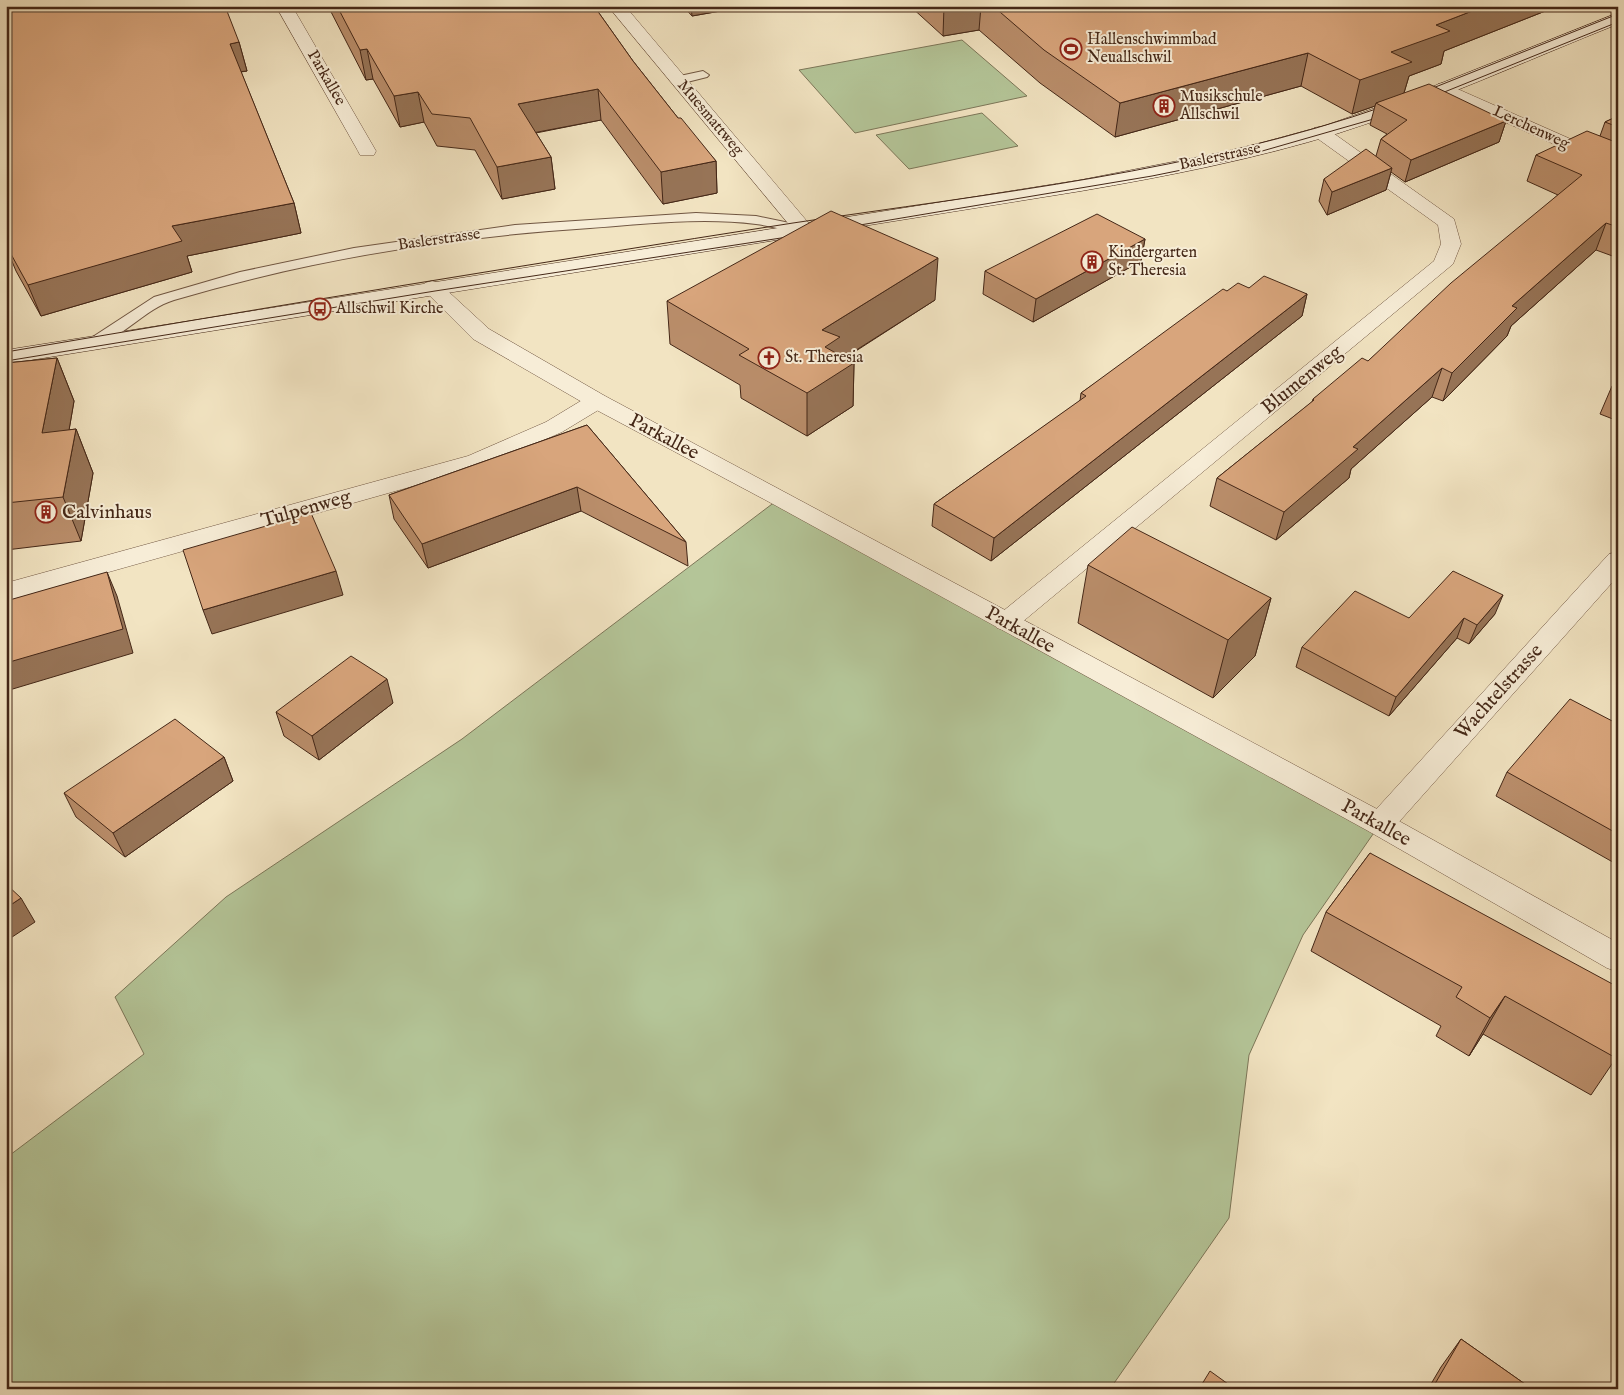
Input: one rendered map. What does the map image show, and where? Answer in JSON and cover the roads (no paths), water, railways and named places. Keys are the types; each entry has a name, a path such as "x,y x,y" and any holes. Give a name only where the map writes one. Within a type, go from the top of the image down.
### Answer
{"street":[{"name":"Parkallee","path":"284,6 367,151"},
{"name":"Muesmattweg","path":"616,6 804,230"},
{"name":"Baslerstrasse","path":"6,357 432,287 804,230 1218,159 1320,132 1444,88 1618,18"},
{"name":"Lerchenweg","path":"1444,88 1618,167"},
{"name":"Blumenweg","path":"1006,622 1443,264 1451,244 1447,223 1320,132"},
{"name":"Parkallee","path":"432,287 481,334 596,401 780,498 1380,824 1618,959"},
{"name":"Tulpenweg","path":"6,592 476,461 554,427 596,401"},
{"name":"Wachtelstrasse","path":"1380,824 1618,560"}],"lane":[{"path":"678,80 703,75"},
{"name":"Baslerstrasse","path":"92,342 109,334 159,300 240,276 354,252 515,229 696,217 756,220 804,230"}],"tram line":[{"path":"1423,92 1618,14"},
{"path":"1432,97 1618,22"},
{"path":"6,352 596,254 1094,178 1169,164 1243,147 1316,128 1388,105"},
{"path":"848,227 1152,176 1231,160 1384,116"},
{"path":"6,361 435,291 794,236"}],"place":[{"name":"Hallenschwimmbad Neuallschwil","path":"1071,49"},
{"name":"Musikschule Allschwil","path":"1164,106"},
{"name":"Kindergarten St. Theresia","path":"1092,262"},
{"name":"Allschwil Kirche","path":"320,309"},
{"name":"St. Theresia","path":"769,358"},
{"name":"Calvinhaus","path":"46,512"}]}
